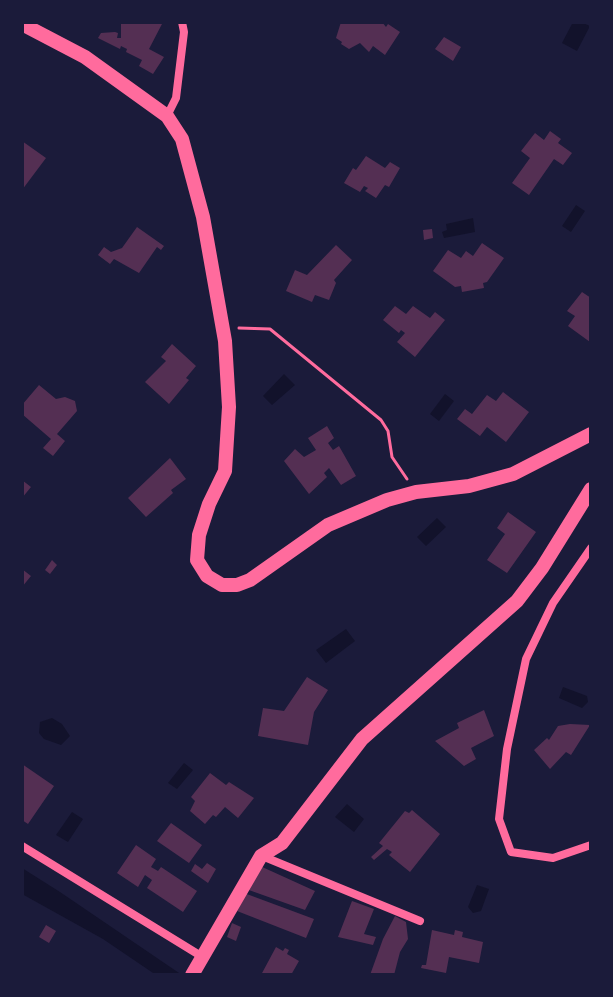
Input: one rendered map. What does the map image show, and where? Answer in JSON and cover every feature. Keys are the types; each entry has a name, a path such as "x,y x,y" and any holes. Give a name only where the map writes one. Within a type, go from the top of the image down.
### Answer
{"street":[{"path":"167,116 176,98 184,32 182,22"},
{"path":"22,24 85,57 167,116 182,139 203,217 224,327 229,407 225,471 199,535 197,560 207,576 222,585 237,585 250,580 328,525 387,500 416,492 469,486 513,474 591,434"},
{"path":"22,846 197,966 261,856 282,843 362,739 517,601 542,568 591,489"},
{"path":"591,548 553,603 526,659 507,749 499,819 511,852 553,858 591,845"},
{"path":"261,856 420,921"}],"path":[{"path":"224,327 270,329 381,420 388,431 392,457 416,492"}],"shaded area":[{"path":"573,22 590,26 577,51 562,43"},
{"path":"576,205 585,211 571,232 562,226"},
{"path":"473,218 475,232 444,238 442,232 447,230 446,224"},
{"path":"284,374 295,385 272,405 263,396"},
{"path":"445,394 454,401 439,421 430,414"},
{"path":"437,518 446,527 426,546 417,537"},
{"path":"346,629 355,641 326,663 316,650"},
{"path":"563,687 587,696 588,702 582,708 559,698"},
{"path":"52,718 62,724 70,736 61,745 44,739 39,733 40,722"},
{"path":"184,763 193,770 177,789 168,783"},
{"path":"347,804 364,819 354,832 335,817"},
{"path":"72,812 83,819 68,842 56,835"},
{"path":"22,868 182,975 156,975 103,939 22,894"},
{"path":"477,885 489,889 481,911 473,913 468,907"}],"building":[{"path":"121,22 163,22 149,49 164,57 153,74 139,66 142,60 126,52 127,49 121,46 120,49 98,38 101,33 115,32 118,33 117,38 121,38"},
{"path":"341,22 382,22 386,27 388,24 400,32 385,55 373,46 369,52 360,43 349,49 336,38"},
{"path":"444,37 461,47 453,61 435,49"},
{"path":"550,131 561,139 558,143 572,153 563,165 554,159 529,195 512,183 530,158 521,151 535,133 544,140"},
{"path":"22,141 46,158 22,190"},
{"path":"366,156 385,168 390,162 400,168 389,187 385,185 376,198 365,191 368,188 364,186 360,192 344,183 353,168 356,170"},
{"path":"137,227 164,246 161,250 157,247 139,273 114,259 110,264 98,255 104,247 111,252 122,248"},
{"path":"432,229 433,238 424,240 423,230"},
{"path":"482,243 504,258 487,282 483,283 484,288 462,292 461,286 455,287 433,271 448,250 461,258 466,251 473,256"},
{"path":"336,245 352,260 334,280 336,283 329,300 315,295 312,302 286,291 295,270 307,275"},
{"path":"582,292 591,298 590,342 568,326 575,316 567,311"},
{"path":"395,306 406,314 413,306 430,318 435,312 445,320 415,357 397,342 405,333 401,330 399,333 383,320"},
{"path":"172,344 196,366 186,378 189,380 169,404 145,382 166,361 161,357"},
{"path":"39,385 56,399 65,397 75,401 77,411 57,434 65,441 53,456 43,448 51,439 22,414 22,405"},
{"path":"503,392 529,412 506,442 487,427 480,436 457,419 465,409 472,414 487,395 496,401"},
{"path":"327,426 334,438 328,443 333,450 339,446 356,476 341,485 329,468 324,473 327,477 309,494 284,461 295,449 304,457 316,450 308,438"},
{"path":"170,458 186,479 146,517 128,498"},
{"path":"22,480 31,487 22,498"},
{"path":"508,512 536,532 507,573 487,560 505,534 497,528"},
{"path":"52,560 57,565 50,574 45,570"},
{"path":"22,569 31,576 22,587"},
{"path":"307,677 328,690 314,712 308,745 258,736 263,708 284,711"},
{"path":"484,710 494,736 471,748 476,759 464,766 435,741 459,728 457,723"},
{"path":"590,725 571,755 566,752 550,769 534,750 547,738 549,740 558,726"},
{"path":"22,764 54,786 28,824 22,820"},
{"path":"210,773 226,785 229,782 254,798 238,818 225,807 205,824 190,811 195,801 191,797"},
{"path":"412,810 440,834 410,872 389,855 392,852 387,849 374,860 371,857 383,846 379,843 405,811 409,813"},
{"path":"171,823 202,845 189,863 157,841"},
{"path":"136,845 156,859 151,867 158,871 161,867 197,891 183,912 147,888 152,880 145,875 138,887 117,873"},
{"path":"207,863 216,869 208,883 191,871 195,864 202,869"},
{"path":"260,866 315,891 305,910 246,889"},
{"path":"244,893 314,919 306,938 237,911"},
{"path":"352,901 374,909 364,934 376,937 373,945 338,937"},
{"path":"395,916 406,922 408,939 400,952 394,975 370,975 383,939"},
{"path":"232,923 241,927 236,941 227,937"},
{"path":"46,925 56,931 49,943 39,937"},
{"path":"432,930 454,935 455,930 463,932 462,937 483,942 479,963 449,957 446,973 421,968 426,965"},
{"path":"276,947 289,950 287,954 299,961 291,975 261,975"}]}
